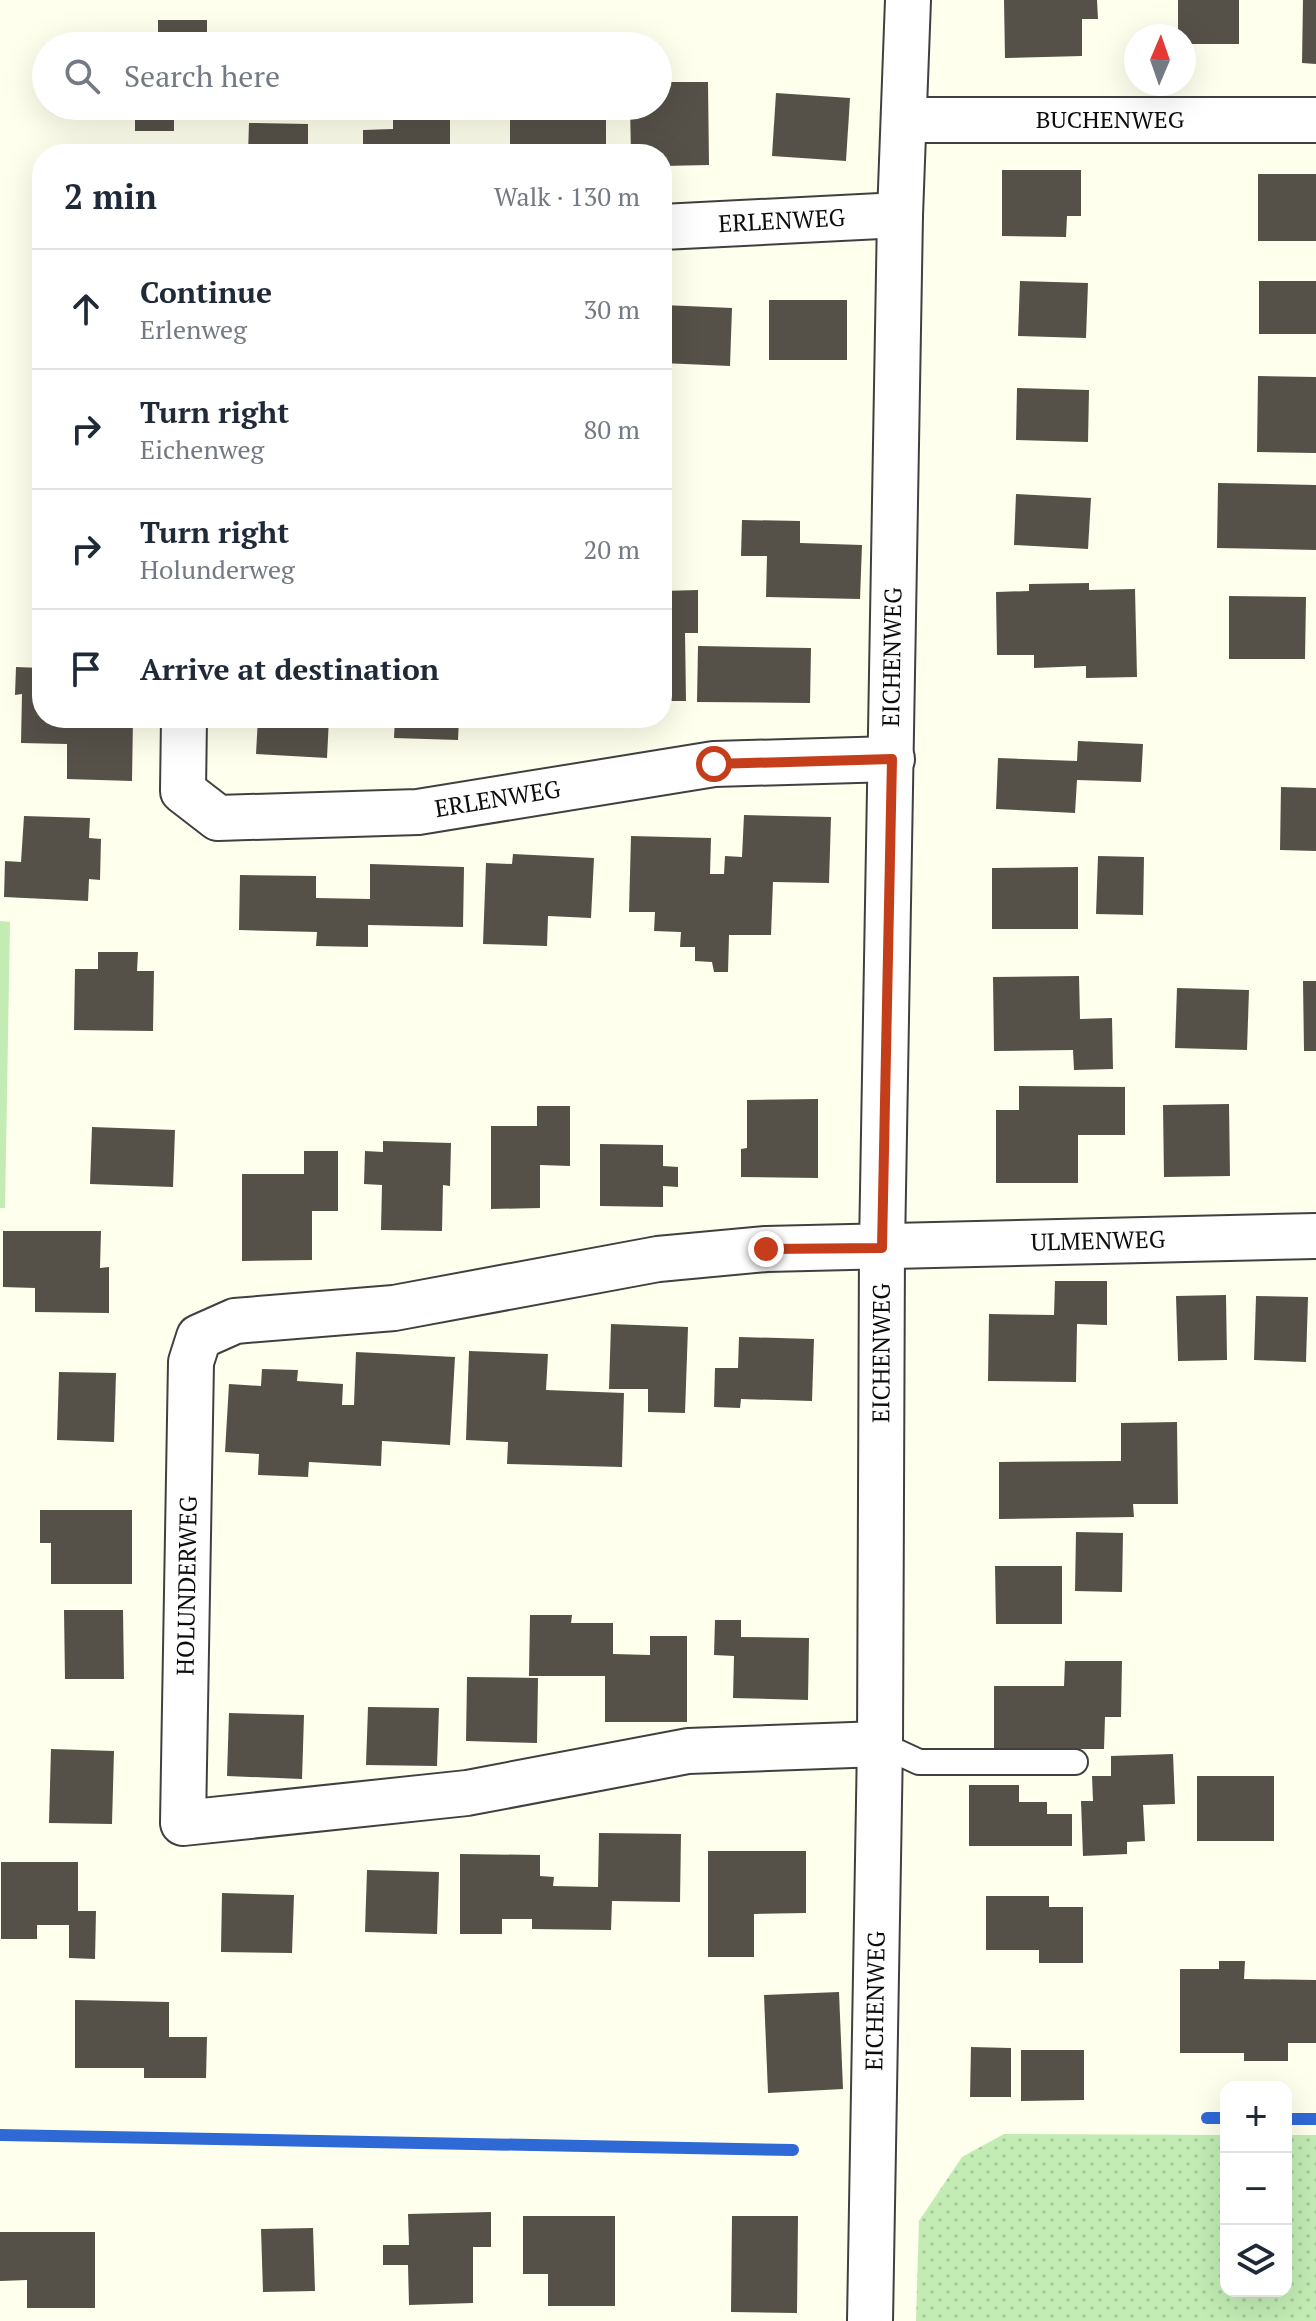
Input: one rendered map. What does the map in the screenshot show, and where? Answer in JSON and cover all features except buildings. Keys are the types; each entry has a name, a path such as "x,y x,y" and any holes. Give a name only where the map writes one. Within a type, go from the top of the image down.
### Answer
{"street":[{"name":"EICHENWEG","path":"870,2321 880,1744 882,1248 900,215 908,0"},
{"name":"BUCHENWEG","path":"904,120 1316,120"},
{"name":"ERLENWEG","path":"672,226 900,215"},
{"name":"ERLENWEG","path":"184,728 183,791 218,818 418,812 714,764 892,759"},
{"name":"ULMENWEG","path":"882,1248 1316,1236"},
{"name":"HOLUNDERWEG","path":"880,1744 688,1751 467,1793 183,1823 191,1362 199,1337 235,1321 394,1308 658,1259 766,1249 882,1248"}],"lane":[{"path":"880,1744 919,1762 1075,1762"}],"green space":[{"path":"0,921 10,922 5,1208 0,1208"},
{"path":"1004,2134 1220,2135 1220,2297 1292,2297 1292,2135 1316,2135 1316,2321 916,2321 919,2221 962,2157"}],"waterway":[{"path":"1207,2118 1220,2118"},
{"path":"1292,2119 1316,2119"},
{"path":"0,2135 793,2150"}],"route":[{"path":"714,764 892,759 882,1248 766,1249"}]}
